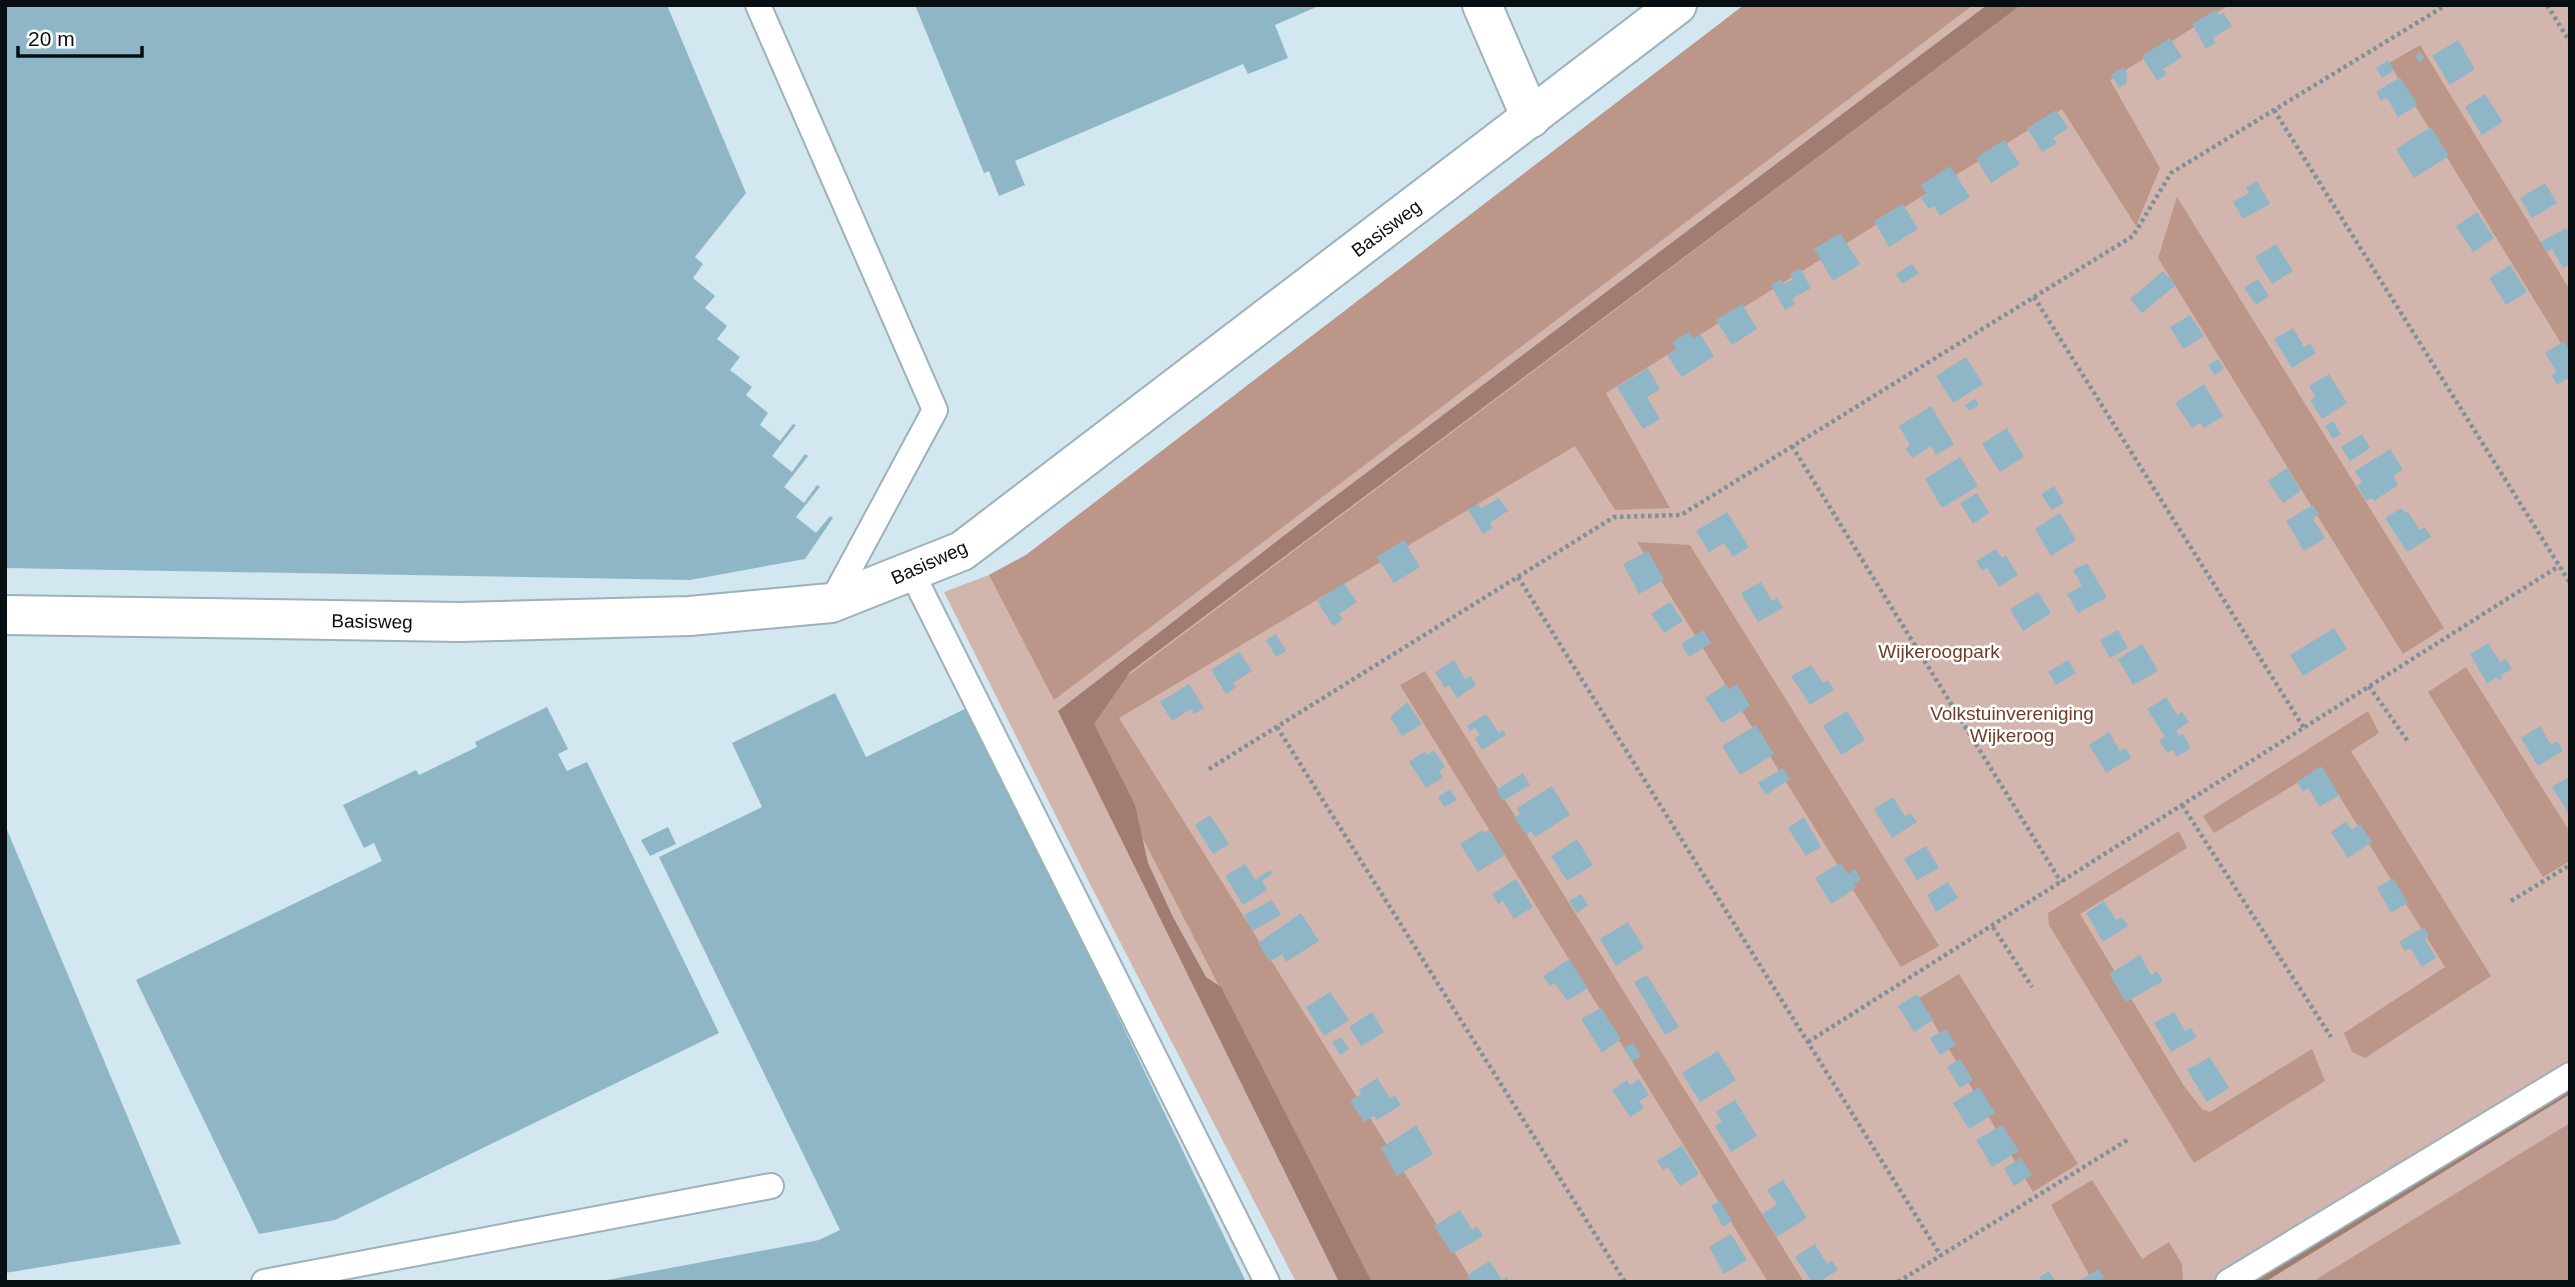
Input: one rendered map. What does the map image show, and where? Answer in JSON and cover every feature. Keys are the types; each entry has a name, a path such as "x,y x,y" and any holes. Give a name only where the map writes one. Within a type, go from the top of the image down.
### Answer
{"street":[{"path":"1482,5 1531,118"},
{"name":"Basisweg","path":"5,615 459,622 690,616 831,603 962,551 1677,5"}],"lane":[{"path":"758,5 935,410 831,603"},
{"path":"911,571 1266,1282"},
{"path":"2228,1282 2570,1075"},
{"path":"264,1282 771,1186"}],"path":[{"path":"1209,769 1614,517 1681,515 2133,236 2171,173 2446,5"},
{"path":"2547,5 2570,42"},
{"path":"2274,110 2570,583"},
{"path":"2034,297 2304,727"},
{"path":"1792,446 2061,882"},
{"path":"1808,1041 2559,566"},
{"path":"1518,577 1941,1255"},
{"path":"2369,686 2409,743"},
{"path":"1277,727 1625,1282"},
{"path":"2182,805 2331,1037"},
{"path":"2511,901 2570,865"},
{"path":"1993,926 2032,987"},
{"path":"1898,1282 2129,1139"}],"green space":[{"name":"Volkstuinvereniging Wijkeroog","path":"1744,5 2570,5 2570,1282 1296,1282 1091,886 944,592 989,575 1026,555"}],"shaded area":[{"path":"1744,5 1973,5 1054,700 989,575 1026,555"},
{"path":"1987,5 2021,5 1130,672 1094,724 1135,805 1148,863 1173,917 1206,977 1221,987 1372,1282 1339,1282 1058,711 1317,510"},
{"path":"2021,5 2229,5 2110,80 2160,168 2136,226 2062,109 1606,393 1670,508 1615,510 1575,446 1119,718 1473,1282 1372,1282 1078,713"},
{"path":"2420,45 2570,290 2570,358 2389,63"},
{"path":"2177,197 2444,628 2403,654 2158,258"},
{"path":"1637,542 1690,545 1939,946 1901,967"},
{"path":"2466,667 2570,832 2570,861 2543,877 2428,692"},
{"path":"1425,671 1804,1282 1768,1282 1400,685"},
{"path":"2368,711 2379,733 2351,751 2491,976 2365,1058 2352,1052 2344,1033 2445,967 2322,768 2214,833 2203,816"},
{"path":"2179,831 2187,848 2080,914 2184,1086 2202,1109 2210,1112 2312,1049 2325,1081 2194,1163 2049,925 2048,913"},
{"path":"1959,974 2078,1164 2033,1192 1919,998"},
{"path":"2570,1082 2570,1094 2265,1282 2229,1282"},
{"path":"2570,1123 2570,1282 2312,1282"},
{"path":"2092,1180 2142,1259 2169,1242 2182,1264 2183,1282 2093,1282 2051,1205"}],"building":[{"path":"5,5 667,5 746,193 695,257 703,264 693,278 715,296 705,308 727,326 717,339 740,357 730,370 752,387 746,395 768,413 760,425 780,441 793,424 796,425 772,456 792,472 805,454 808,456 784,487 804,503 817,485 820,487 796,517 816,533 830,516 833,518 805,559 690,580 5,568"},
{"path":"915,5 1321,5 1275,25 1288,58 1248,74 1243,64 1015,161 1025,185 999,196 989,171 984,173"},
{"path":"2216,10 2219,15 2223,12 2232,26 2213,38 2216,43 2206,49 2192,24"},
{"path":"2170,38 2182,57 2163,69 2167,74 2157,81 2142,56"},
{"path":"2458,40 2475,69 2450,85 2432,56"},
{"path":"2420,52 2424,59 2419,62 2415,56"},
{"path":"2388,60 2394,70 2382,78 2376,68"},
{"path":"2124,67 2127,73 2126,84 2119,88 2111,75"},
{"path":"2400,77 2418,105 2398,117 2387,98 2381,101 2376,92"},
{"path":"2485,94 2503,122 2482,135 2465,107"},
{"path":"2056,110 2068,128 2053,138 2057,143 2042,152 2027,128"},
{"path":"2431,127 2449,156 2414,178 2396,149"},
{"path":"2004,140 2020,164 1991,183 1976,158"},
{"path":"1950,166 1970,197 1940,216 1934,206 1929,209 1921,198 1927,194 1921,185"},
{"path":"2257,181 2270,204 2243,219 2233,202 2249,193 2246,187"},
{"path":"2545,183 2557,203 2532,218 2520,198"},
{"path":"1903,204 1918,229 1889,247 1874,221"},
{"path":"2477,212 2494,238 2473,252 2456,226"},
{"path":"2566,228 2570,235 2570,264 2563,268 2552,249 2546,252 2541,242"},
{"path":"1840,233 1860,264 1833,281 1814,249"},
{"path":"2276,244 2293,271 2272,284 2255,257"},
{"path":"1912,264 1919,273 1902,284 1896,274"},
{"path":"2510,265 2527,292 2506,305 2489,278"},
{"path":"1800,268 1811,288 1792,299 1795,304 1785,310 1771,285 1781,279 1784,284 1793,279 1790,274"},
{"path":"2163,271 2176,285 2142,313 2130,299"},
{"path":"2258,279 2269,296 2256,305 2244,288"},
{"path":"1742,304 1757,329 1732,345 1716,320"},
{"path":"2190,315 2204,336 2183,349 2170,327"},
{"path":"2293,328 2304,347 2310,343 2316,353 2292,368 2274,339"},
{"path":"1689,332 1693,338 1700,334 1714,356 1682,377 1667,355 1677,349 1672,342"},
{"path":"2564,341 2570,351 2570,377 2557,385 2551,375 2557,372 2545,353"},
{"path":"1966,357 1983,384 1953,403 1936,376"},
{"path":"2218,359 2224,369 2214,375 2208,365"},
{"path":"1648,368 1660,389 1647,397 1660,419 1643,429 1617,387"},
{"path":"2329,374 2347,403 2322,419 2310,400 2316,397 2309,386"},
{"path":"2204,384 2223,416 2204,428 2200,423 2192,428 2175,403"},
{"path":"1975,399 1979,405 1969,411 1965,405"},
{"path":"1931,406 1954,444 1936,455 1931,446 1912,458 1906,449 1910,445 1899,426"},
{"path":"2333,421 2341,434 2333,439 2325,426"},
{"path":"2007,428 2024,457 2000,472 1982,444"},
{"path":"2362,434 2370,448 2350,461 2341,447"},
{"path":"2390,449 2403,470 2393,476 2398,485 2374,501 2372,498 2366,501 2357,485 2362,482 2355,471"},
{"path":"1960,457 1978,486 1942,508 1925,479"},
{"path":"2287,468 2301,491 2283,503 2268,481"},
{"path":"2054,486 2064,503 2052,510 2041,494"},
{"path":"1977,493 1989,513 1973,524 1960,503"},
{"path":"1499,498 1508,511 1490,523 1493,528 1483,534 1468,510 1478,504 1481,508"},
{"path":"2313,505 2319,514 2313,519 2325,538 2304,551 2286,521"},
{"path":"2401,508 2405,513 2408,512 2420,530 2425,527 2431,537 2407,552 2385,518"},
{"path":"1727,512 1749,547 1733,557 1724,543 1709,552 1696,531"},
{"path":"2060,513 2076,540 2051,556 2035,529"},
{"path":"1404,540 1420,567 1394,583 1377,557"},
{"path":"1996,549 2002,558 2006,555 2018,575 1999,587 1987,568 1982,571 1976,561"},
{"path":"1648,551 1664,580 1639,594 1623,564"},
{"path":"2087,563 2107,597 2078,613 2067,594 2082,586 2073,570"},
{"path":"1761,582 1772,601 1777,598 1783,608 1758,622 1741,593"},
{"path":"1344,583 1357,602 1339,614 1343,619 1333,626 1317,601"},
{"path":"2038,592 2051,613 2023,631 2010,609"},
{"path":"1670,602 1683,621 1664,633 1651,614"},
{"path":"2334,628 2347,649 2303,676 2290,655"},
{"path":"1703,630 1711,643 1689,657 1681,644"},
{"path":"2118,630 2128,648 2110,658 2100,640"},
{"path":"1276,634 1286,651 1276,657 1266,640"},
{"path":"2488,643 2500,662 2506,659 2512,669 2501,675 2503,678 2499,680 2497,677 2487,684 2470,654"},
{"path":"2142,644 2158,671 2133,685 2118,659"},
{"path":"1239,652 1252,671 1233,683 1236,687 1226,694 1211,670"},
{"path":"1454,660 1465,679 1471,676 1476,685 1457,698 1449,685 1445,688 1435,672"},
{"path":"2068,660 2076,673 2056,685 2048,672"},
{"path":"1811,665 1823,683 1828,680 1834,690 1810,705 1791,676"},
{"path":"1189,684 1204,708 1194,714 1191,709 1172,721 1160,702"},
{"path":"1726,684 1729,689 1737,684 1750,706 1722,723 1705,698"},
{"path":"835,693 866,757 969,707 1246,1282 596,1282 819,1240 840,1230 659,857 762,807 732,743"},
{"path":"2166,697 2177,715 2182,712 2189,722 2176,731 2179,736 2183,734 2191,748 2177,757 2173,750 2167,753 2159,741 2165,737 2147,709"},
{"path":"1407,702 1422,724 1402,736 1390,717"},
{"path":"547,707 568,749 558,754 567,771 587,762 719,1033 335,1220 259,1234 136,980 382,861 374,843 364,848 343,805 416,770 419,775 477,747 475,742"},
{"path":"1847,711 1865,740 1841,755 1823,726"},
{"path":"1486,714 1499,733 1503,730 1506,735 1482,750 1475,738 1480,735 1475,728 1470,731 1467,726"},
{"path":"1756,725 1774,754 1740,775 1722,746"},
{"path":"2540,726 2551,745 2557,741 2563,751 2538,766 2521,738"},
{"path":"2109,732 2120,751 2126,748 2131,758 2106,773 2089,745"},
{"path":"1434,750 1445,767 1439,771 1443,778 1426,788 1409,762 1425,751 1427,755"},
{"path":"2321,766 2339,795 2320,807 2308,788 2303,792 2297,782"},
{"path":"1783,768 1790,779 1766,795 1758,783"},
{"path":"1523,773 1530,785 1503,801 1496,790"},
{"path":"2570,776 2570,816 2552,787"},
{"path":"1552,786 1570,815 1535,837 1531,831 1526,835 1514,817 1520,814 1517,808"},
{"path":"1450,789 1457,800 1444,807 1438,797"},
{"path":"1893,797 1905,816 1910,813 1917,822 1892,838 1874,809"},
{"path":"1210,815 1229,844 1213,854 1195,825"},
{"path":"1804,817 1821,847 1806,856 1788,828"},
{"path":"2346,821 2352,830 2360,824 2372,842 2348,858 2331,832"},
{"path":"5,825 181,1244 5,1273"},
{"path":"668,827 676,844 650,856 641,840"},
{"path":"1482,830 1484,833 1489,830 1505,855 1478,872 1460,844"},
{"path":"1577,839 1593,865 1567,881 1551,856"},
{"path":"1926,846 1939,868 1917,880 1904,859"},
{"path":"1840,863 1848,874 1855,869 1861,879 1854,884 1856,888 1831,904 1815,878"},
{"path":"1245,864 1255,880 1270,870 1272,874 1262,881 1267,890 1243,905 1225,876"},
{"path":"2393,878 2408,903 2391,913 2377,888"},
{"path":"1516,879 1533,907 1514,919 1503,901 1498,904 1492,894"},
{"path":"1948,882 1958,898 1936,912 1927,895"},
{"path":"1581,894 1588,905 1577,913 1569,901"},
{"path":"1272,900 1281,915 1252,931 1244,915"},
{"path":"2104,901 2116,920 2122,917 2128,926 2103,942 2086,913"},
{"path":"1301,913 1319,941 1286,962 1282,954 1270,962 1258,943"},
{"path":"1628,922 1644,948 1616,966 1600,939"},
{"path":"2424,927 2429,936 2425,939 2436,958 2422,967 2410,948 2405,951 2399,942"},
{"path":"2140,955 2151,975 2157,971 2163,981 2126,1002 2109,974"},
{"path":"1569,959 1588,988 1567,1001 1555,983 1550,986 1543,976"},
{"path":"1647,975 1679,1027 1665,1035 1634,982"},
{"path":"1330,992 1349,1020 1324,1036 1306,1007"},
{"path":"1917,994 1933,1020 1914,1032 1898,1006"},
{"path":"1601,1008 1621,1039 1602,1053 1581,1019"},
{"path":"1372,1012 1384,1032 1361,1046 1349,1027"},
{"path":"2174,1012 2185,1031 2191,1028 2197,1037 2171,1052 2154,1023"},
{"path":"1946,1029 1956,1045 1940,1055 1930,1038"},
{"path":"1341,1037 1349,1049 1340,1055 1332,1042"},
{"path":"1633,1043 1641,1056 1632,1062 1624,1048"},
{"path":"1718,1051 1736,1080 1700,1102 1682,1073"},
{"path":"2210,1057 2229,1088 2207,1102 2187,1070"},
{"path":"1960,1059 1973,1080 1960,1088 1947,1067"},
{"path":"1377,1078 1390,1098 1395,1095 1401,1105 1377,1120 1374,1116 1364,1122 1350,1101 1361,1094 1359,1090"},
{"path":"1639,1079 1649,1095 1639,1101 1644,1108 1630,1117 1612,1090 1627,1080 1630,1085"},
{"path":"1979,1087 1995,1113 1969,1129 1953,1103"},
{"path":"1735,1100 1757,1136 1731,1152 1715,1126 1722,1122 1716,1112"},
{"path":"1416,1125 1433,1154 1397,1176 1381,1148"},
{"path":"2002,1125 2019,1151 1992,1167 1976,1140"},
{"path":"1682,1145 1699,1174 1680,1186 1668,1167 1663,1170 1657,1161"},
{"path":"2021,1158 2032,1175 2014,1186 2004,1168"},
{"path":"1783,1180 1807,1218 1777,1237 1762,1214 1777,1204 1767,1190"},
{"path":"1720,1201 1732,1221 1723,1227 1711,1206"},
{"path":"1460,1210 1472,1230 1477,1226 1483,1236 1452,1254 1434,1226"},
{"path":"1731,1234 1747,1260 1724,1274 1709,1247"},
{"path":"1815,1244 1827,1264 1832,1261 1838,1270 1819,1282 1812,1282 1795,1257"},
{"path":"1490,1261 1502,1280 1507,1277 1510,1282 1471,1282 1467,1275"},
{"path":"2099,1269 2104,1278 2097,1282 2081,1282 2080,1280"},
{"path":"2049,1271 2056,1282 2043,1282 2039,1277"}],"park label":[{"name":"Wijkeroogpark","path":"1939,651"}]}
